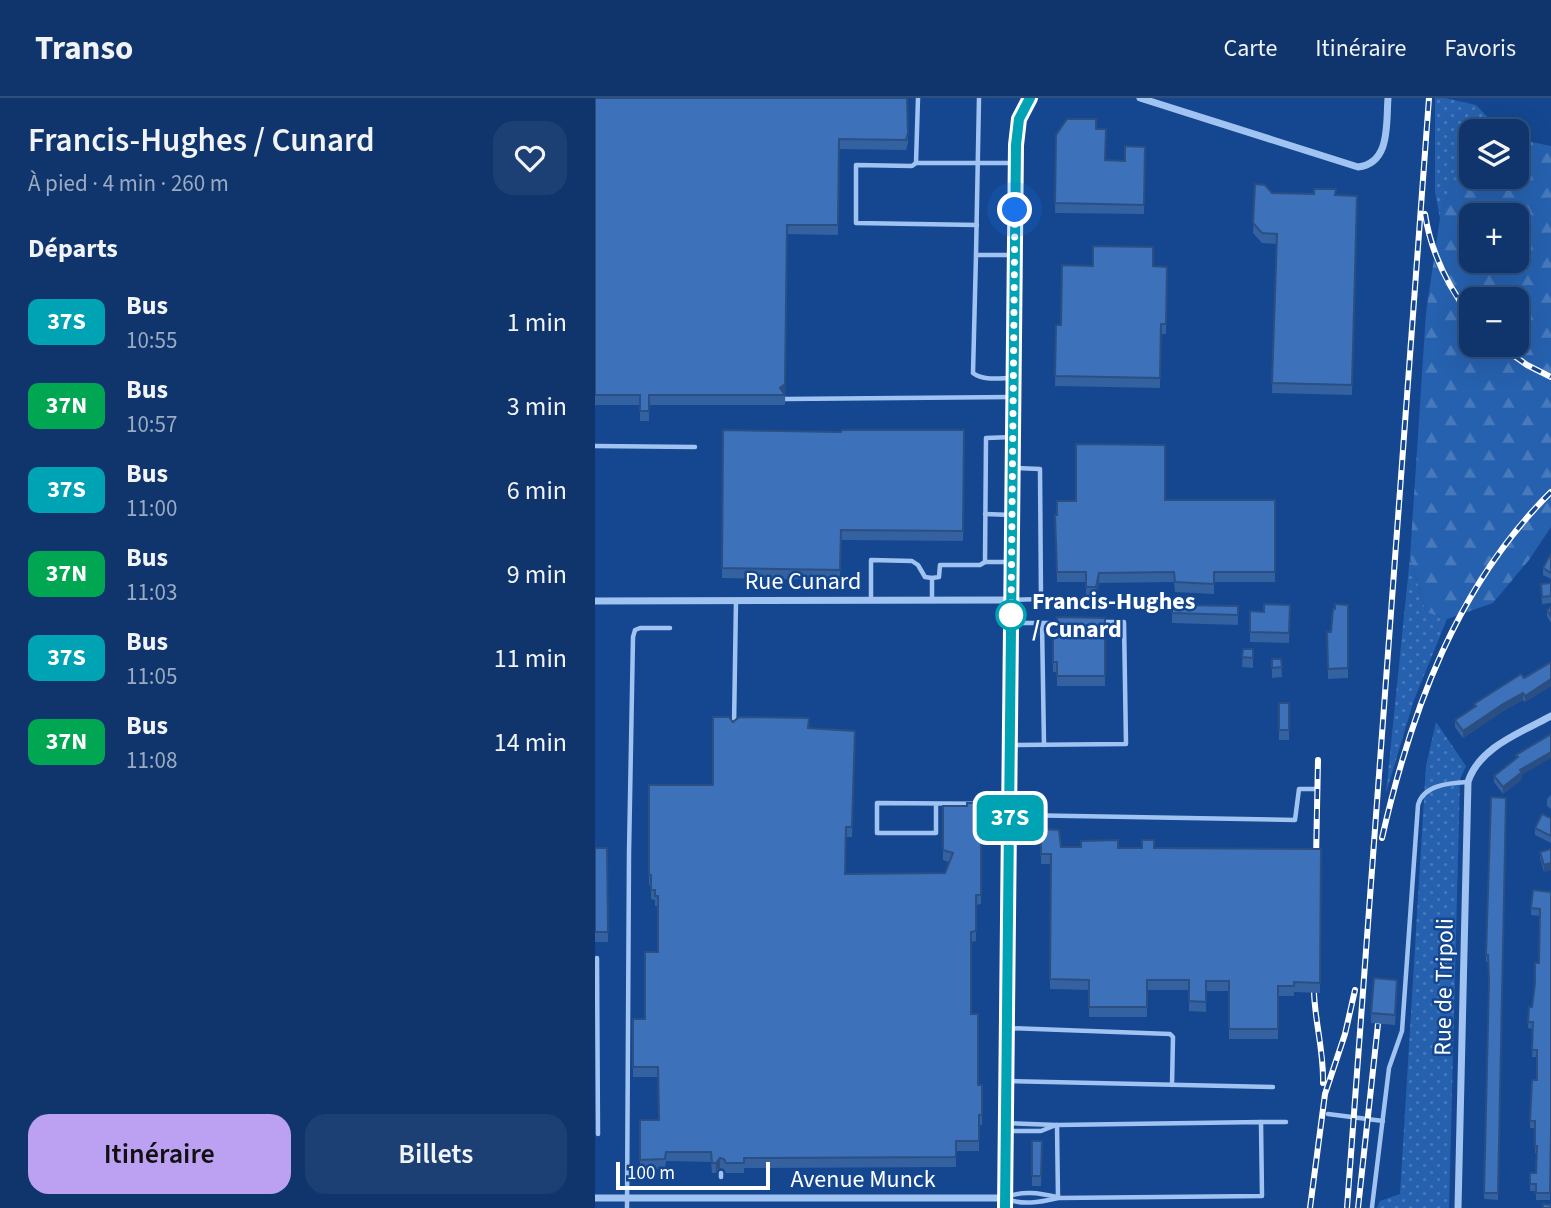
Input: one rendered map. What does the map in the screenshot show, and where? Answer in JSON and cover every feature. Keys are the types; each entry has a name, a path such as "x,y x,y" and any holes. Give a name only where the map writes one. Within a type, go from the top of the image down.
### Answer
{"street":[{"path":"1005,1208 1016,163 1019,119 1030,98"},
{"path":"1140,98 1358,167 1372,163 1382,151 1388,98"},
{"name":"Rue Cunard","path":"595,601 1010,600"},
{"name":"Rue de Tripoli","path":"1458,1208 1468,782 1474,767 1493,749 1551,716"},
{"name":"Avenue Munck","path":"595,1198 1005,1198"}],"lane":[{"path":"916,163 918,98"},
{"path":"979,98 973,373 978,377 1013,378"},
{"path":"977,225 856,223 856,165 1016,163"},
{"path":"976,255 1015,255"},
{"path":"785,399 1013,397"},
{"path":"985,562 986,438 1013,437"},
{"path":"595,446 695,447"},
{"path":"1010,600 1041,599 1040,469 1012,468"},
{"path":"985,514 1012,515"},
{"path":"870,600 871,561 912,561 918,565 925,577 932,578 939,577 940,565 1011,562"},
{"path":"932,578 932,600"},
{"path":"734,727 736,600"},
{"path":"1011,623 1069,622"},
{"path":"1010,745 1126,744 1124,622 1097,622"},
{"path":"1042,623 1044,745"},
{"path":"627,1208 628,866 633,637 635,630 640,628 670,628"},
{"path":"1372,1207 1388,1068 1402,1031 1419,800 1427,790 1468,782"},
{"path":"1010,815 1295,820 1299,789 1318,789"},
{"path":"936,804 936,833 877,833 877,803 1010,804"},
{"path":"597,958 598,1134"},
{"path":"1007,1028 1170,1034 1173,1037 1172,1084"},
{"path":"1007,1081 1273,1087"},
{"path":"1328,1114 1383,1121"},
{"path":"1005,1198 1014,1203 1058,1198 1262,1196 1261,1122"},
{"path":"1006,1127 1041,1131 1057,1125 1286,1122"},
{"path":"1057,1125 1058,1198"},
{"path":"1005,1198 1014,1193 1058,1198"},
{"path":"743,1198 743,1208"},
{"path":"808,1198 808,1208"}],"green space":[{"path":"1435,98 1476,105 1489,119 1459,119 1459,164 1440,218 1435,192"},
{"path":"1529,141 1551,146 1551,527 1529,560 1493,603 1447,619 1426,612 1410,557 1426,313 1440,218 1459,164 1459,189 1529,189"},
{"path":"1410,557 1426,612 1447,619 1414,700 1386,793"},
{"path":"1436,722 1466,766 1460,779 1449,1208 1377,1208 1380,1201 1400,1194 1426,766"}],"building":[{"path":"595,98 907,98 906,140 839,139 838,225 787,225 785,384 780,388 785,395 649,395 649,411 640,411 640,395 595,395"},
{"path":"1067,119 1096,119 1096,129 1106,129 1105,160 1125,161 1125,146 1145,147 1144,205 1055,203 1056,135"},
{"path":"1255,184 1265,185 1272,193 1314,194 1314,189 1336,189 1335,195 1357,196 1352,385 1272,383 1277,234 1262,233 1253,223"},
{"path":"1093,246 1153,247 1153,266 1167,267 1166,324 1161,324 1160,378 1055,376 1056,325 1061,325 1062,265 1093,266"},
{"path":"723,430 964,430 963,531 841,530 840,570 722,568"},
{"path":"1076,444 1165,445 1165,500 1275,500 1275,572 1214,572 1214,584 1175,582 1174,572 1099,573 1096,587 1086,587 1086,572 1057,572 1057,501 1076,501"},
{"path":"1551,555 1551,573 1543,568"},
{"path":"1551,583 1551,596 1542,597 1541,584"},
{"path":"1264,604 1290,605 1289,633 1250,632 1250,611 1264,612"},
{"path":"1335,604 1348,605 1348,668 1328,669 1327,632 1331,632"},
{"path":"1172,605 1238,606 1238,615 1172,613"},
{"path":"1057,617 1105,618 1105,676 1057,676 1057,662 1053,662 1053,633 1057,633"},
{"path":"1243,649 1253,649 1253,658 1242,657"},
{"path":"1272,659 1281,659 1282,667 1272,668"},
{"path":"1551,662 1551,679 1525,696 1523,693 1503,704 1463,731 1455,720 1476,706 1474,704 1521,674 1524,678"},
{"path":"1279,703 1289,703 1289,730 1279,730"},
{"path":"713,717 729,717 733,722 739,717 809,718 808,728 855,731 852,827 846,827 845,874 945,873 953,853 943,850 943,806 981,803 981,895 976,895 976,931 971,932 971,1014 978,1014 978,1085 982,1085 982,1115 979,1115 979,1141 956,1141 956,1157 744,1158 744,1163 726,1163 720,1158 716,1163 712,1163 711,1152 666,1152 665,1159 640,1160 640,1120 659,1120 658,1067 633,1067 633,1019 645,1019 645,952 658,952 658,896 655,896 655,890 651,890 649,875 649,785 713,785"},
{"path":"1551,734 1551,752 1520,770 1522,772 1503,787 1494,776 1518,757 1516,755"},
{"path":"1491,797 1506,798 1498,1193 1484,1193 1489,981 1486,955"},
{"path":"1542,814 1551,818 1551,836 1535,828"},
{"path":"1041,829 1059,830 1061,847 1081,847 1081,841 1118,840 1118,848 1142,848 1142,840 1154,840 1154,848 1321,849 1320,983 1294,982 1294,986 1278,986 1278,1029 1229,1029 1229,981 1206,981 1206,1002 1189,1001 1189,980 1147,980 1147,1007 1089,1007 1089,980 1050,979 1051,854 1041,854"},
{"path":"595,848 607,848 608,932 595,932"},
{"path":"1551,849 1551,863 1544,865 1540,852"},
{"path":"1533,890 1551,892 1550,1193 1536,1193 1536,1184 1530,1184 1530,1173 1536,1173 1535,1121 1530,1121 1532,1080 1537,1080 1537,1050 1532,1050 1533,1022 1528,1022 1535,983 1535,963 1539,963 1540,909 1531,908"},
{"path":"1374,978 1397,980 1395,1015 1371,1013"},
{"path":"1032,1141 1042,1141 1041,1176 1032,1176"}],"railway":[{"path":"1347,1208 1429,98"},
{"path":"1425,214 1442,269 1459,300"},
{"path":"1516,357 1551,377"},
{"path":"1382,838 1407,743 1442,652 1489,567 1518,528 1551,492"},
{"path":"1316,859 1318,760"},
{"path":"1310,1208 1325,1094 1345,1034 1355,990"},
{"path":"1314,992 1323,1083"},
{"path":"1358,1208 1378,1024"}],"bus line":[{"name":"37S","path":"1005,1208 1016,145 1019,119 1030,98"}],"place":[{"name":"Francis-Hughes / Cunard","path":"1011,615"}],"route":[{"path":"1011,615 1015,210"}]}
